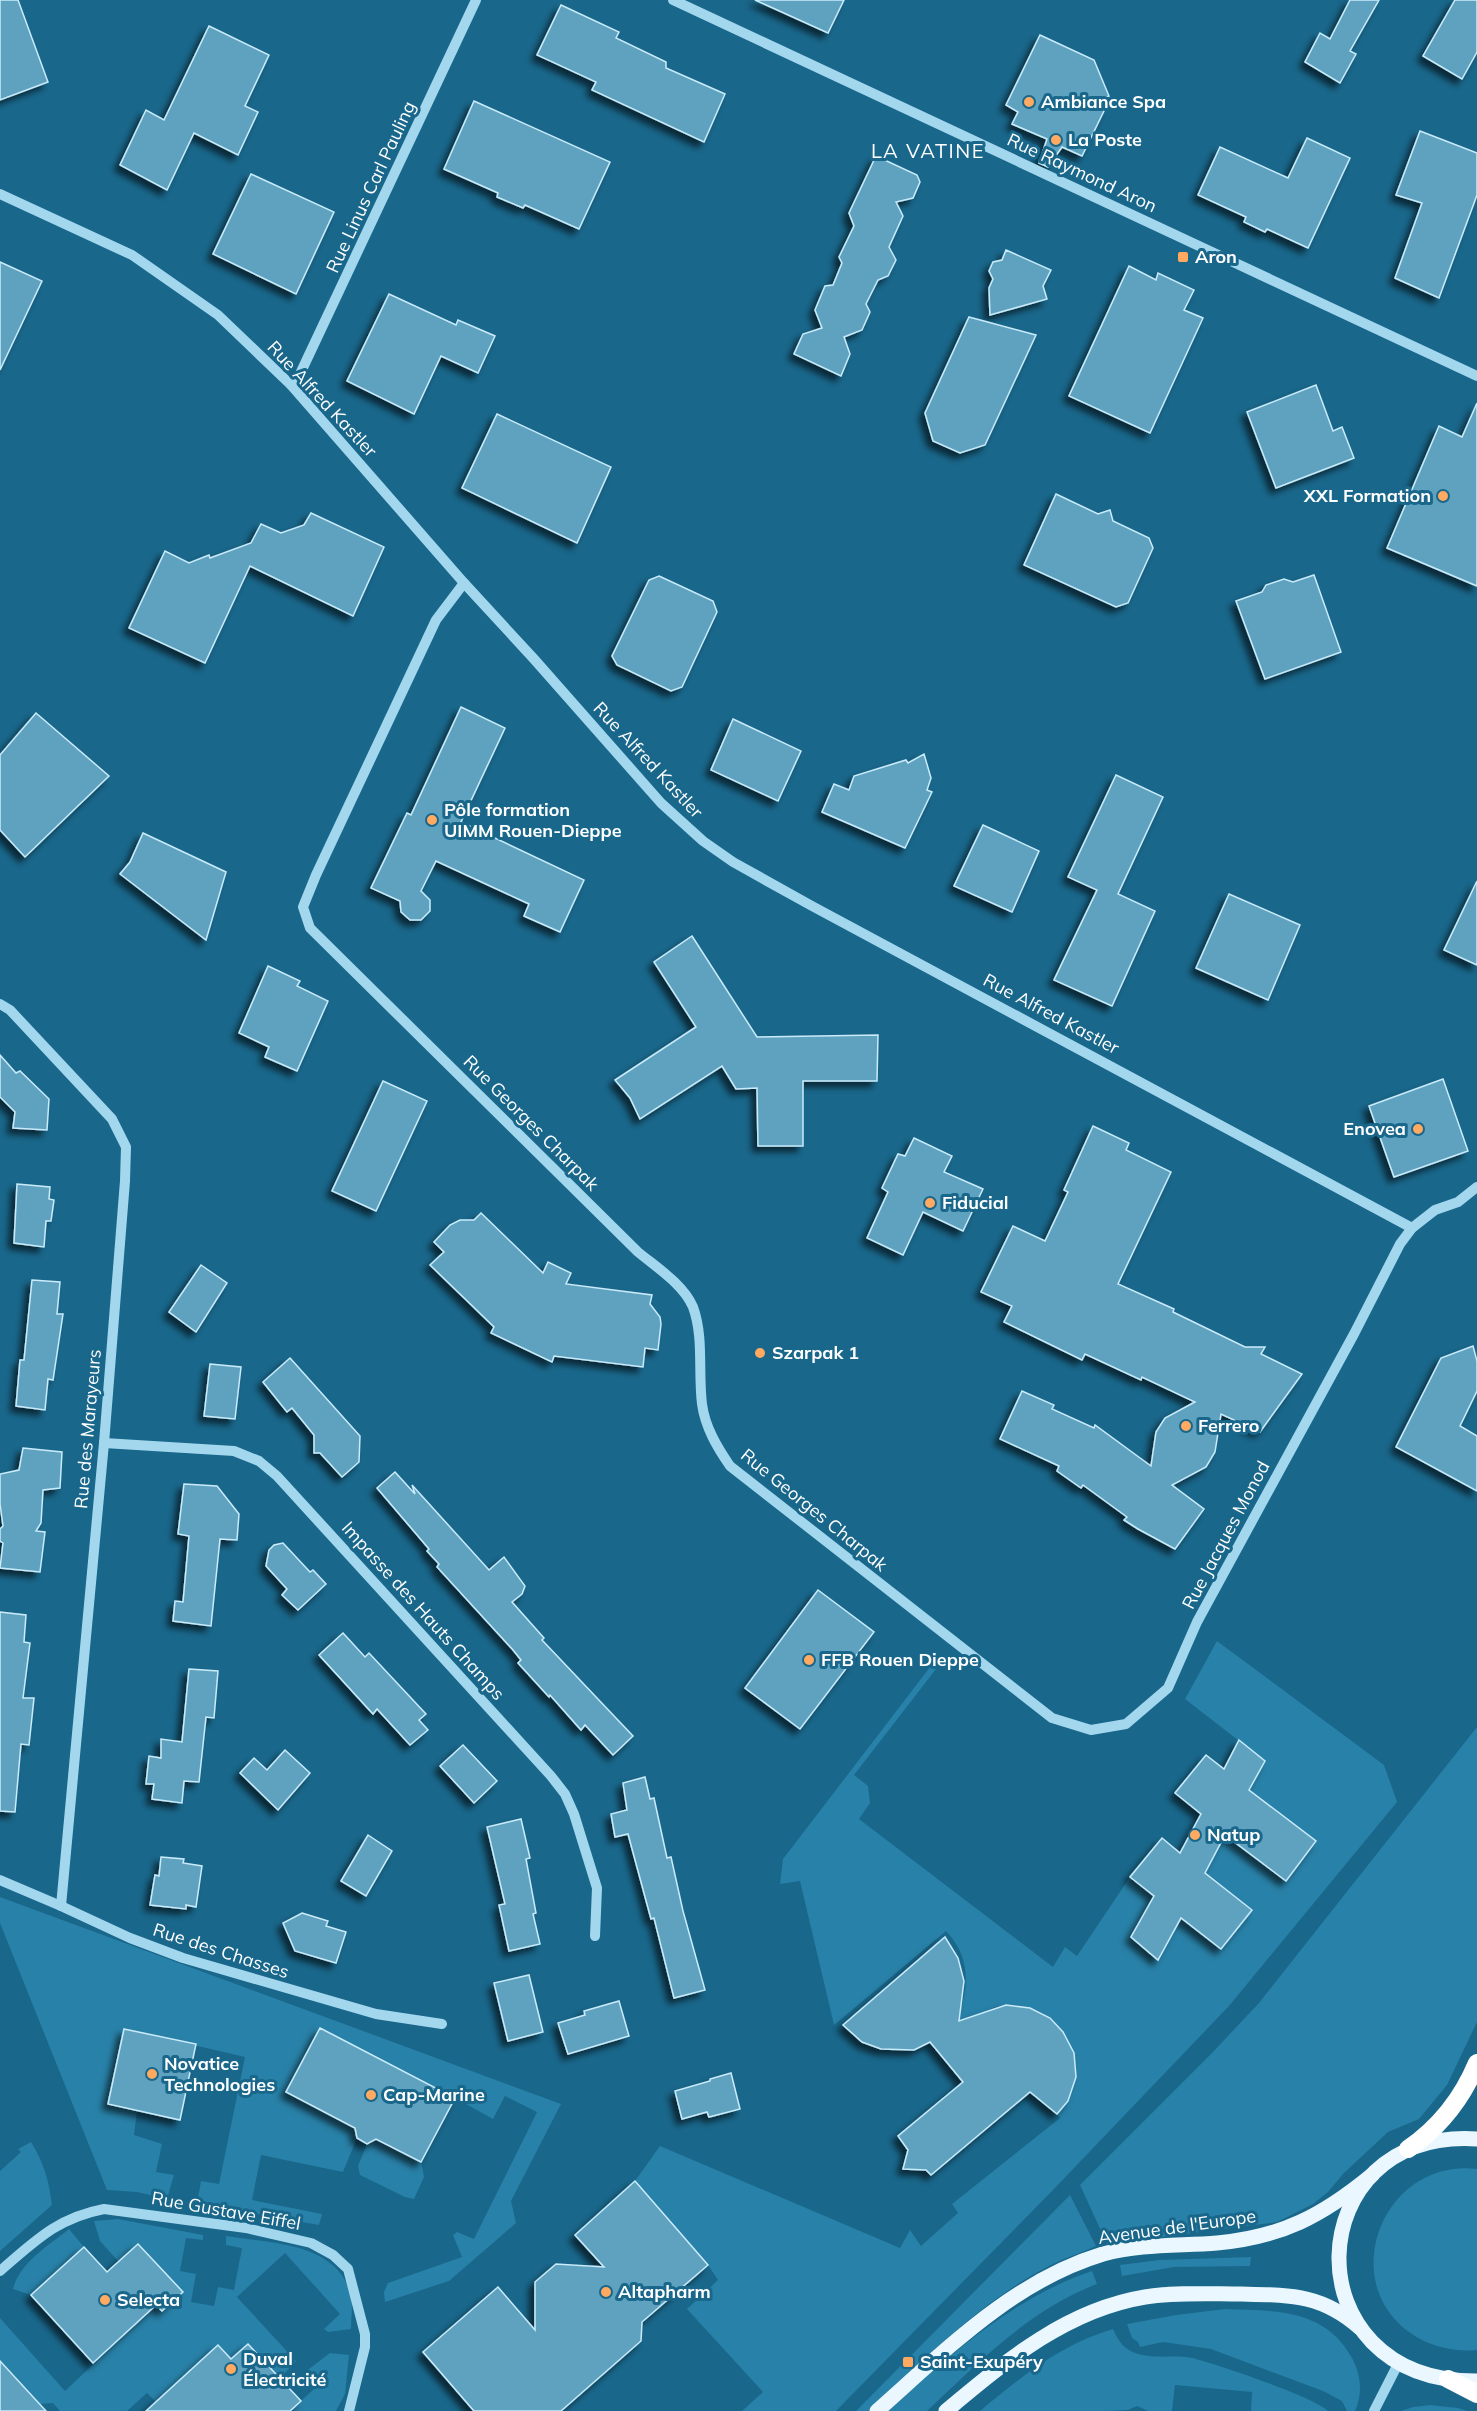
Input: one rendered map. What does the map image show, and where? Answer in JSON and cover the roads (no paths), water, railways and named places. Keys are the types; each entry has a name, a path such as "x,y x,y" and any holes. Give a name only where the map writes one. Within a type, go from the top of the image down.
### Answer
{"highway":[{"path":"1408,2149 1428,2136 1442,2121 1457,2102 1477,2063"},
{"path":"1448,2379 1477,2394"}],"main road":[{"path":"1360,2328 1347,2305 1340,2282 1338,2255 1342,2227 1355,2199 1372,2175 1389,2160 1408,2149 1436,2140 1477,2139"},
{"name":"Avenue de l'Europe","path":"877,2411 968,2331 1023,2290 1065,2268 1105,2254 1144,2247 1217,2243 1273,2233 1317,2216 1345,2198 1372,2175"},
{"path":"946,2411 1007,2360 1041,2337 1073,2320 1111,2304 1147,2297 1196,2294 1282,2295 1314,2300 1337,2309 1382,2350 1399,2362 1425,2373 1448,2379 1477,2380"}],"street":[{"name":"Rue Linus Carl Pauling","path":"291,385 300,374 477,0"},
{"name":"Rue Raymond Aron","path":"673,0 1477,376"},
{"name":"Rue Alfred Kastler","path":"0,194 132,255 219,315 291,385 661,804 703,841 733,862 1412,1228"},
{"name":"Rue Georges Charpak","path":"464,583 436,620 316,875 303,907 310,928 638,1252 680,1288 692,1306 699,1334 702,1406 711,1437 730,1466 940,1632"},
{"name":"Rue des Marayeurs","path":"0,1004 10,1010 112,1119 126,1147 104,1443 61,1906"},
{"name":"Rue Jacques Monod","path":"940,1632 1052,1719 1091,1730 1126,1724 1168,1688 1197,1622 1354,1335 1400,1244 1412,1228 1435,1210 1458,1202 1477,1187"},
{"name":"Impasse des Hauts Champs","path":"104,1443 234,1452 259,1461 277,1476 565,1794 597,1887 595,1936"},
{"name":"Rue des Chasses","path":"0,1880 130,1938 183,1958 376,2014 442,2024"},
{"name":"Rue Gustave Eiffel","path":"0,2271 51,2228 82,2213 104,2209 246,2228 311,2243 333,2255 348,2269 365,2334 349,2411"},
{"path":"1374,2411 1399,2362"}],"place":[{"name":"Ambiance Spa","path":"1029,102"},
{"name":"La Poste","path":"1056,140"},
{"name":"Aron","path":"1183,257"},
{"name":"XXL Formation","path":"1443,496"},
{"name":"Pôle formation UIMM Rouen-Dieppe","path":"432,820"},
{"name":"Enovea","path":"1418,1129"},
{"name":"Fiducial","path":"930,1203"},
{"name":"Szarpak 1","path":"760,1353"},
{"name":"Ferrero","path":"1186,1426"},
{"name":"FFB Rouen Dieppe","path":"809,1660"},
{"name":"Natup","path":"1195,1835"},
{"name":"Novatice Technologies","path":"152,2074"},
{"name":"Cap-Marine","path":"371,2095"},
{"name":"Altapharm","path":"606,2292"},
{"name":"Selecta","path":"105,2300"},
{"name":"Saint-Exupéry","path":"908,2362"},
{"name":"Duval Électricité","path":"231,2369"}],"district":[{"name":"LA VATINE","path":"928,151"}]}
